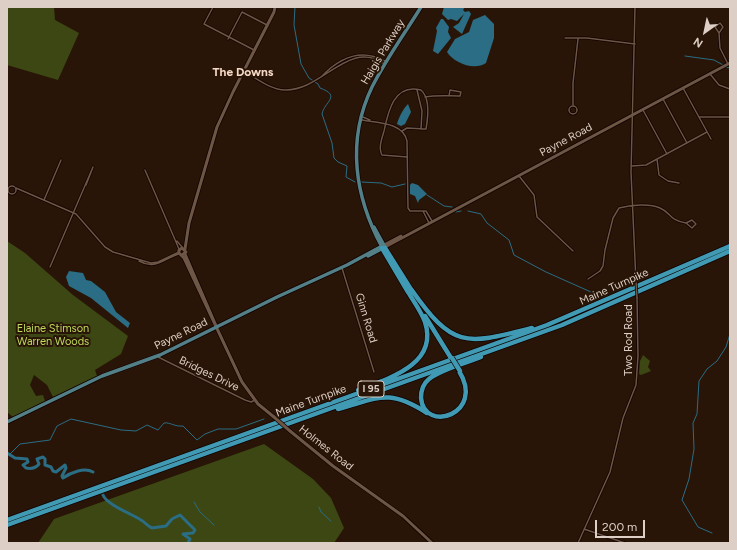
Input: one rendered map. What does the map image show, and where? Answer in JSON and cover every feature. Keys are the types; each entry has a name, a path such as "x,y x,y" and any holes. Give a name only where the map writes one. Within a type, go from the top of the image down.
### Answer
{"highway":[{"path":"383,246 409,290 452,358 460,371 465,382 465,400 460,409 454,414 446,417 438,417 431,414 423,405 421,397 424,385 429,379 516,343 520,340"},
{"name":"Maine Turnpike","path":"7,520 558,321 730,246"},
{"name":"Maine Turnpike","path":"7,526 520,340 584,315 730,251"},
{"path":"409,290 438,324 451,333 468,339 491,339 558,321"},
{"path":"300,415 397,374 409,367 418,359 426,345 426,329 421,314 409,290"},
{"path":"311,416 375,398 391,397 407,400 436,417 448,418 459,412 466,398 466,385 460,371"}],"main road":[{"name":"Haigis Parkway","path":"383,246 371,225 362,202 358,181 356,153 361,118 372,88 421,7"},
{"name":"Payne Road","path":"7,422 102,376 157,356 277,297 342,268 383,246"}],"street":[{"path":"213,7 204,24 254,50"},
{"path":"16,188 80,217 107,249 138,261 155,263 182,251 215,132 275,7"},
{"name":"Two Rod Road","path":"578,543 610,472 624,418 636,385 638,349 637,298 632,206 632,115 635,7"},
{"path":"229,38 242,12 267,25"},
{"path":"719,33 723,27 718,23 715,27 719,33 720,48 729,64"},
{"path":"565,38 587,38 634,44"},
{"path":"573,105 569,110 573,114 577,110 573,105 573,85 578,39"},
{"path":"243,72 283,90 306,85 320,79 347,61 358,57 374,58 386,63"},
{"name":"Payne Road","path":"383,246 729,64"},
{"path":"710,74 717,83 730,89"},
{"path":"683,88 711,139"},
{"path":"417,89 422,111 420,129"},
{"path":"402,131 407,128 425,130 427,127 428,112 425,97 423,92 417,89 403,92 393,102 385,124 381,142 381,154 407,157"},
{"path":"425,97 460,96 461,92 450,90 449,96"},
{"path":"663,99 687,143"},
{"path":"643,110 667,154"},
{"path":"699,117 730,117"},
{"path":"361,118 385,124 402,131 407,140 408,208 410,211 423,211 430,222"},
{"path":"632,166 645,166 708,132"},
{"path":"657,159 659,175 668,181 680,183"},
{"path":"44,200 61,160"},
{"path":"50,267 94,169 93,167 88,175 86,185"},
{"path":"145,170 182,251"},
{"path":"519,175 534,195 536,217 573,251"},
{"path":"588,279 600,272 603,266 605,250 615,213 621,208 632,206 659,207 673,220 686,223 692,228 696,224 692,220 686,223"},
{"name":"Holmes Road","path":"182,251 238,374 255,400 333,466 403,516 432,543"},
{"name":"Ginn Road","path":"342,268 374,372"},
{"name":"Bridges Drive","path":"157,356 245,400 251,402 255,400"},
{"path":"584,528 625,543"}],"green space":[{"path":"7,7 54,7 55,20 79,33 58,80 7,65"},
{"name":"Elaine Stimson Warren Woods","path":"7,241 25,253 73,295 128,336 121,354 95,370 97,376 53,397 47,385 34,375 30,385 36,396 43,395 45,401 13,417 7,412"},
{"path":"643,355 650,361 648,367 651,371 641,375 639,374 640,361"},
{"path":"264,444 313,479 331,498 344,528 334,543 38,543 54,519"}],"water":[{"path":"444,7 465,7 463,10 465,12 469,11 471,14 462,34 453,27 459,23 464,14 457,21 451,19 448,20 442,14"},
{"path":"485,15 494,24 494,38 486,63 470,66 459,62 450,56 447,52 455,39 469,32 473,20"},
{"path":"441,19 443,19 449,27 448,32 451,38 438,54 433,51 437,31 436,28"},
{"path":"408,104 411,112 405,124 401,126 397,124 400,116"},
{"path":"412,183 418,185 427,194 419,200 418,203 415,196 410,194 410,185"},
{"path":"69,271 83,273 86,280 91,281 105,292 116,312 130,323 128,328 91,298 69,286 66,277"}],"waterway":[{"path":"295,7 294,25 301,64 309,78 318,84 320,88 330,94 330,100 322,114 332,143 334,158 338,162 347,166 346,177 355,182"},
{"path":"685,56 714,60 723,65"},
{"path":"726,67 730,68"},
{"path":"361,182 381,183 392,187 405,184"},
{"path":"427,195 444,206 452,207"},
{"path":"456,212 461,211"},
{"path":"468,211 481,214 487,223 509,240 514,255 546,272 600,296 604,296"},
{"path":"712,533 698,527 682,500 689,479 694,449 693,423 697,414 699,381 707,369 717,361 726,347 730,334"},
{"path":"10,454 20,444 50,440 57,426 71,419 121,430 136,431 147,425 158,430 164,423 168,423 183,426 197,440 205,434 218,429 236,429 264,419"},
{"path":"7,453 15,458 27,459 28,462 23,465 26,468 36,466 39,464 37,459 43,457 45,459 45,465 51,467 53,471 56,472 65,465 66,468 62,476 63,478 69,474 81,470 93,472"},
{"path":"103,495 105,499 114,506 152,528 166,526 172,519 180,515 195,530 193,533 183,534 190,539 188,543"},
{"path":"194,502 200,512 214,525"},
{"path":"319,507 321,512 331,521"}],"district":[{"name":"The Downs","path":"243,72"}]}
